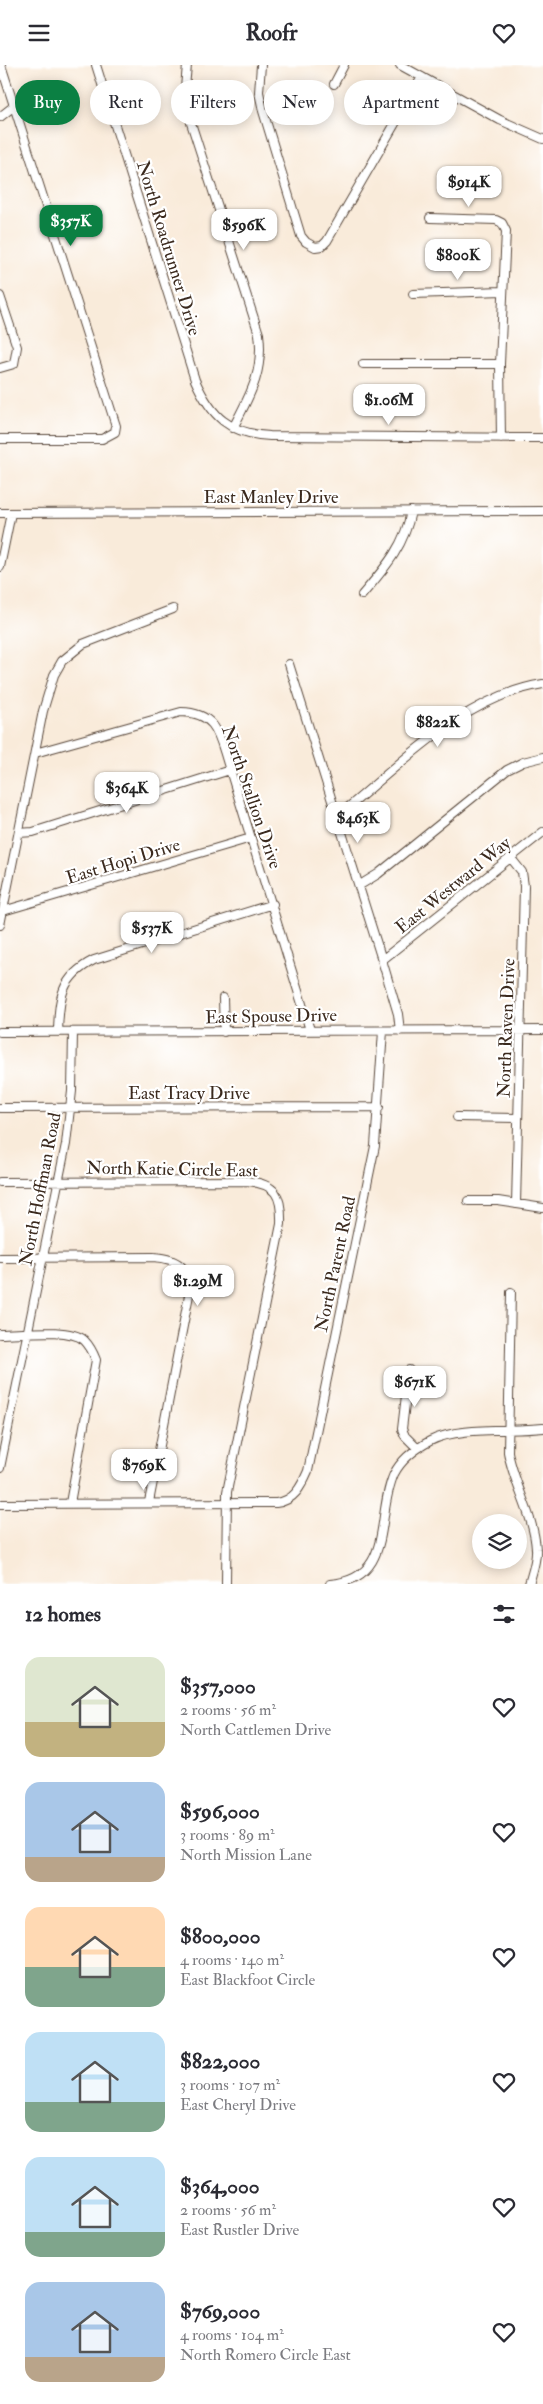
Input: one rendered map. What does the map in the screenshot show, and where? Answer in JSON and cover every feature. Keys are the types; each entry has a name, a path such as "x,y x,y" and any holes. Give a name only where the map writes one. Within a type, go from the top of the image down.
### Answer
{"street":[{"path":"0,439 102,439 115,433 115,419 1,65"},
{"name":"North Roadrunner Drive","path":"96,65 195,380 208,406 218,418 233,428"},
{"path":"187,65 186,87 191,123 259,334 262,353 257,377 233,428 250,435 270,437 543,438"},
{"path":"261,65 259,86 262,111 301,236 306,242 315,247 322,246 327,241 422,77"},
{"path":"334,84 344,65"},
{"path":"400,65 500,120 543,139"},
{"path":"0,117 14,106"},
{"path":"430,218 496,220 502,223 506,231 500,364 501,438"},
{"path":"413,294 503,291"},
{"path":"0,296 17,347 14,364 0,368"},
{"path":"362,364 500,364"},
{"path":"362,595 398,549 406,533 411,511"},
{"name":"East Manley Drive","path":"0,513 543,511"},
{"path":"0,567 12,513"},
{"path":"0,925 35,753 48,693 54,675 62,661 77,648 97,637 173,609"},
{"path":"290,664 360,885 400,1031"},
{"path":"338,816 423,745 484,703 506,693 543,684"},
{"name":"North Stallion Drive","path":"35,753 181,712 196,712 207,717 216,728 230,770 273,904 310,1030"},
{"path":"360,885 378,874 507,770 523,762 543,757"},
{"path":"18,833 32,832 230,770"},
{"name":"East Westward Way","path":"382,960 543,832"},
{"name":"East Hopi Drive","path":"2,911 251,838"},
{"name":"North Raven Drive","path":"510,857 522,872 524,886 522,1031 516,1204"},
{"path":"58,1032 63,989 72,974 81,967 94,960 273,904"},
{"path":"223,999 224,1032"},
{"name":"East Spouse Drive","path":"0,1032 543,1030"},
{"name":"North Parent Road","path":"226,1503 286,1502 302,1485 308,1471 375,1146 383,1031"},
{"name":"North Hoffman Road","path":"0,1468 43,1258 71,1108 73,1032"},
{"name":"East Tracy Drive","path":"0,1108 379,1107"},
{"path":"457,1117 518,1118"},
{"name":"North Katie Circle East","path":"0,1182 247,1181 266,1185 279,1198 282,1209 282,1224 226,1503 226,1584"},
{"path":"468,1201 543,1208"},
{"path":"0,1258 165,1258 177,1263 185,1270 189,1281 189,1295 148,1502"},
{"path":"511,1292 508,1452 512,1473 534,1532 536,1551 529,1584"},
{"path":"0,1334 50,1333 76,1337 83,1339 92,1349 96,1360 70,1503"},
{"path":"409,1370 402,1429 405,1436 418,1448"},
{"path":"330,1584 352,1579 365,1572 374,1559 389,1488 395,1472 418,1448 432,1439 454,1434 543,1428"},
{"path":"0,1504 226,1503"}]}
